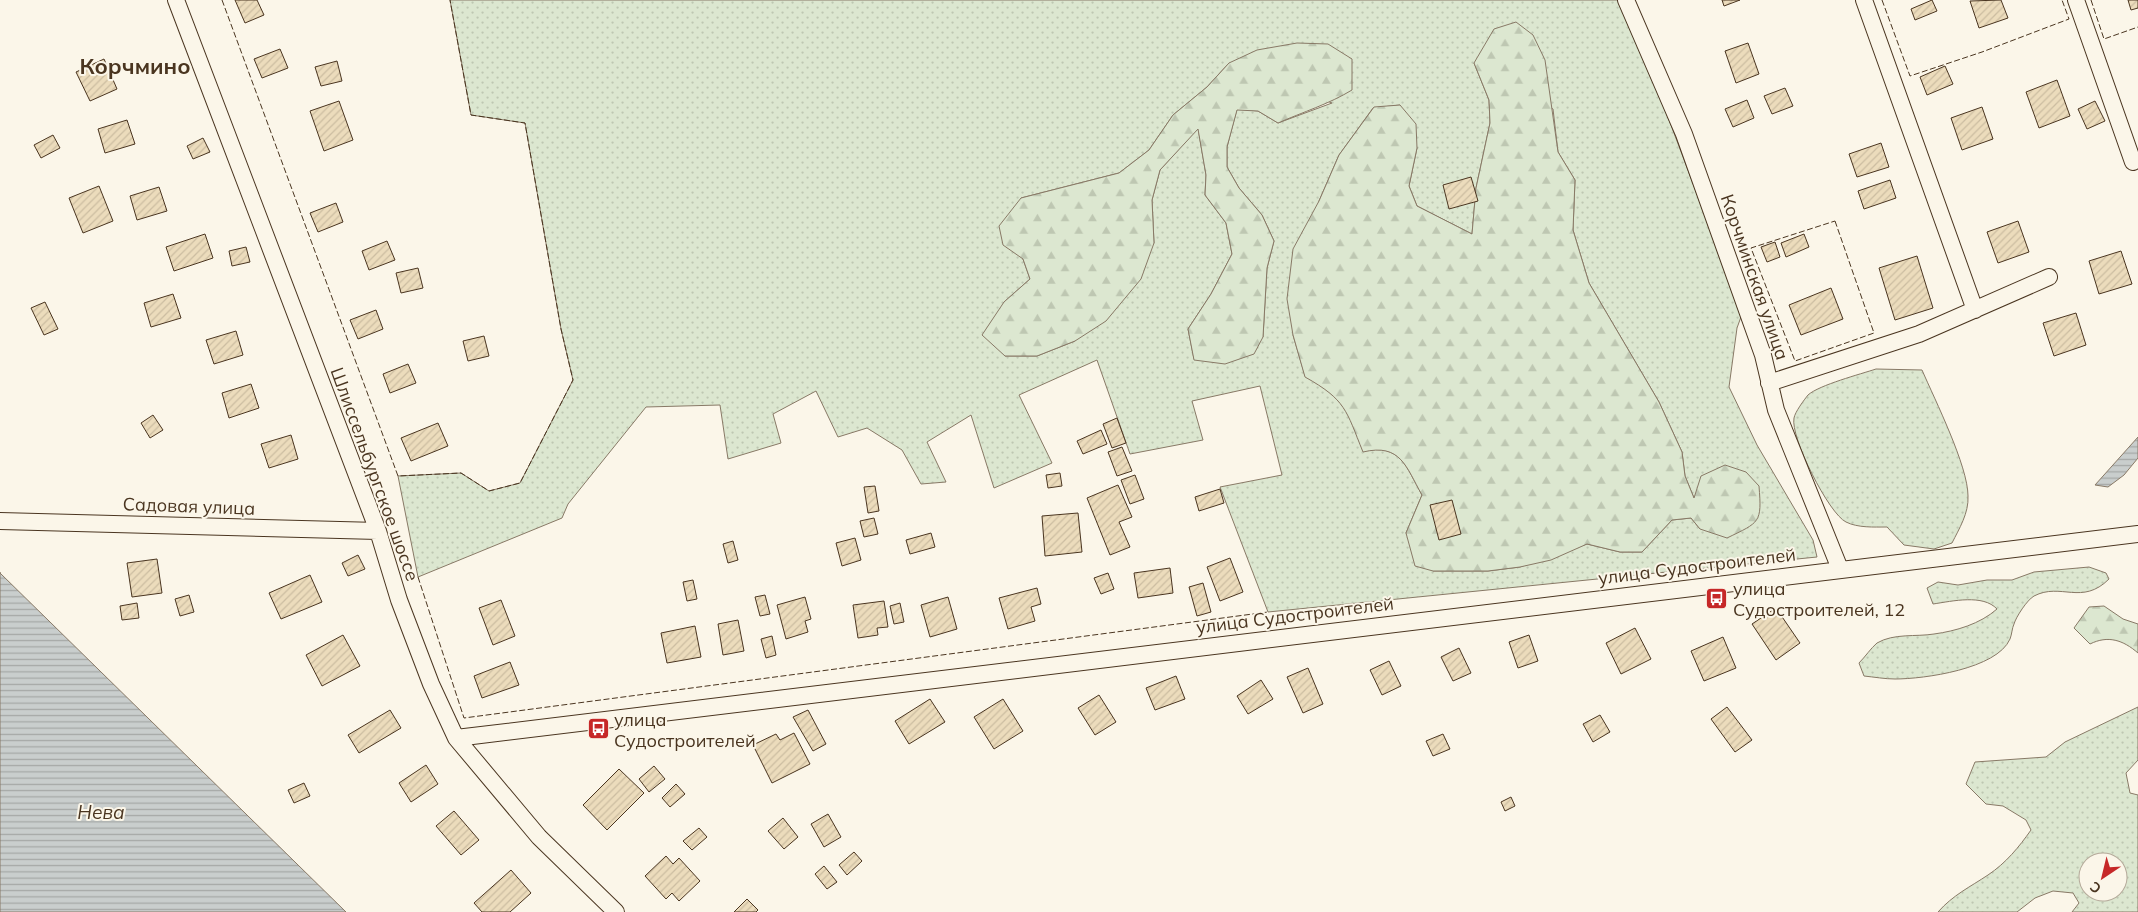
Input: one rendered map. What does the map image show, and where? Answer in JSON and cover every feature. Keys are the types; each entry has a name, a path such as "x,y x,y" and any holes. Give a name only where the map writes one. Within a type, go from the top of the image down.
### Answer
{"street":[{"name":"Шлиссельбургское шоссе","path":"176,0 378,531 399,600 431,684 456,738 539,837 616,912"},
{"name":"Корчминская улица","path":"1626,0 1684,134 1763,355 1776,410 1840,569"},
{"path":"1864,0 1975,310"},
{"path":"2076,0 2133,162"},
{"path":"1769,383 1919,334 2049,276"},
{"name":"Садовая улица","path":"2,521 378,531"},
{"name":"улица Судостроителей","path":"456,738 2138,534"}],"green space":[{"path":"450,0 1624,0 1742,314 1737,328 1729,387 1757,445 1813,540 1817,557 1268,612 1220,487 1282,475 1260,386 1192,401 1203,440 1130,454 1097,360 1019,395 1052,463 994,488 971,415 927,442 946,482 921,484 902,450 867,428 838,437 816,391 773,414 781,443 728,459 720,405 646,407 568,504 562,518 418,577 398,476 461,473 489,491 520,483 573,380 561,329 525,123 471,115","holes":["1229,63 1332,103 1278,123 1258,111 1237,109 1227,147 1227,167 1239,188 1262,215 1274,241 1267,268 1263,337 1194,359 1188,329 1211,294 1232,254 1226,223 1205,195 1206,175 1198,128 1160,170 1152,200 1154,243 1075,341 1037,356 1005,356 1004,302 1030,279 1023,259 1021,198 1119,173 1149,150 1173,115 1207,87","1474,63 1553,109 1558,152 1575,180 1573,230 1589,283 1659,402 1682,452 1685,476 1694,498 1700,529 1691,518 1672,520 1642,552 1620,552 1587,544 1520,567 1488,571 1433,571 1406,533 1422,495 1406,467 1394,454 1386,451 1376,449 1363,451 1353,425 1337,399 1319,384 1305,376 1293,335 1319,201 1339,155 1373,108 1400,105 1417,148 1409,186 1417,206 1472,234 1476,188 1490,123 1489,100"]},
{"path":"1516,22 1533,35 1545,60 1558,152 1575,180 1573,230 1589,283 1659,402 1682,452 1685,476 1694,498 1701,476 1725,465 1746,472 1759,486 1760,507 1756,520 1746,528 1727,538 1700,529 1691,518 1672,520 1642,552 1620,552 1587,544 1551,560 1520,567 1488,571 1433,571 1415,566 1406,533 1422,495 1411,475 1401,460 1394,454 1376,450 1363,452 1343,407 1319,385 1305,377 1293,335 1287,299 1293,249 1319,201 1339,155 1374,107 1400,105 1416,124 1417,148 1409,186 1417,206 1472,234 1476,188 1490,123 1489,100 1474,63 1494,29"},
{"path":"1297,43 1328,44 1352,59 1352,90 1325,104 1278,123 1258,111 1237,110 1227,147 1227,167 1239,188 1262,215 1274,241 1267,268 1263,337 1254,354 1225,364 1194,360 1188,329 1211,294 1232,254 1226,223 1205,195 1206,175 1198,129 1160,170 1152,200 1154,243 1141,279 1106,321 1075,341 1037,356 1005,356 982,335 1004,302 1030,279 1023,259 1003,245 999,226 1021,198 1119,173 1149,150 1173,115 1207,87 1229,63 1257,50"},
{"path":"1876,369 1922,370 1942,415 1957,451 1967,483 1968,502 1965,515 1952,543 1934,549 1904,545 1887,527 1861,526 1846,522 1830,505 1804,457 1794,428 1794,418 1808,395 1830,384"},
{"path":"2089,567 2106,573 2109,579 2090,591 2081,593 2044,592 2031,598 2017,617 2010,639 2003,649 1991,658 1976,665 1923,677 1895,679 1864,676 1859,663 1877,643 1891,638 1927,635 1959,629 1983,619 1997,609 1984,601 1976,600 1958,600 1933,604 1927,588 1938,582 1958,585 1987,580 2012,580 2034,572"},
{"path":"2104,606 2123,619 2138,624 2138,653 2127,645 2115,640 2109,639 2090,644 2074,628 2089,607"},
{"path":"2138,707 2138,760 2126,773 2130,793 2138,795 2138,912 2072,912 2078,902 2128,902 2128,852 2078,852 2078,901 2073,893 2053,891 2035,898 2017,912 1938,912 1956,896 2001,865 2017,849 2031,830 2026,820 2003,806 1986,804 1966,784 1975,762 2046,757 2065,742"}],"water":[{"path":"2138,437 2138,458 2124,475 2108,487 2095,485"},
{"name":"Нева","path":"0,573 346,912 0,912"}],"building":[{"path":"235,0 257,0 264,15 245,23"},
{"path":"1722,0 1740,0 1724,6"},
{"path":"1932,0 1937,11 1915,20 1911,9"},
{"path":"2001,0 2008,18 1979,28 1970,1"},
{"path":"2128,0 2138,0 2138,8 2131,10"},
{"path":"1748,43 1759,74 1736,83 1725,51"},
{"path":"280,49 288,68 262,78 254,59"},
{"path":"104,59 117,89 90,101 76,72"},
{"path":"337,61 342,81 321,86 315,67"},
{"path":"1945,66 1953,84 1927,95 1920,77"},
{"path":"2057,80 2070,116 2039,128 2026,92"},
{"path":"1785,88 1793,106 1772,114 1764,96"},
{"path":"1747,100 1754,118 1733,127 1725,109"},
{"path":"339,101 353,140 324,151 310,111"},
{"path":"2095,101 2105,121 2087,129 2078,109"},
{"path":"1982,107 1993,139 1962,150 1951,118"},
{"path":"127,120 135,144 105,153 98,129"},
{"path":"53,135 60,148 41,158 34,145"},
{"path":"203,138 210,152 193,159 187,146"},
{"path":"1881,143 1889,167 1857,177 1849,154"},
{"path":"1471,177 1478,201 1449,209 1443,185"},
{"path":"1890,180 1896,198 1864,209 1858,191"},
{"path":"99,186 113,221 83,233 69,198"},
{"path":"159,187 167,211 137,220 130,196"},
{"path":"336,203 343,222 318,232 310,213"},
{"path":"2018,221 2029,252 1998,263 1987,232"},
{"path":"205,234 213,258 174,271 166,247"},
{"path":"1804,234 1809,247 1786,257 1781,243"},
{"path":"387,241 395,260 369,270 362,251"},
{"path":"1775,242 1780,257 1767,262 1761,247"},
{"path":"246,247 250,262 232,266 229,251"},
{"path":"2121,251 2132,284 2099,294 2089,261"},
{"path":"1917,256 1933,308 1895,320 1879,268"},
{"path":"418,268 423,288 401,293 396,273"},
{"path":"1831,288 1843,319 1801,335 1789,305"},
{"path":"173,294 181,318 151,327 144,303"},
{"path":"45,302 58,329 44,335 31,308"},
{"path":"376,310 383,329 358,339 350,320"},
{"path":"2076,313 2086,345 2054,356 2043,323"},
{"path":"236,331 243,355 214,364 206,340"},
{"path":"484,336 489,356 468,361 463,341"},
{"path":"408,364 416,383 390,393 383,374"},
{"path":"251,384 259,408 229,418 222,393"},
{"path":"153,415 163,430 150,438 141,423"},
{"path":"1117,418 1126,443 1112,448 1103,424"},
{"path":"438,423 448,446 411,461 401,438"},
{"path":"1101,430 1107,444 1083,454 1077,441"},
{"path":"291,435 298,459 269,468 261,444"},
{"path":"1122,447 1132,471 1117,476 1108,452"},
{"path":"1060,473 1062,486 1048,488 1046,475"},
{"path":"1135,475 1144,499 1130,504 1121,480"},
{"path":"1118,485 1132,517 1119,522 1130,547 1110,555 1087,498"},
{"path":"875,486 879,511 868,513 864,487"},
{"path":"1220,489 1224,503 1199,511 1195,497"},
{"path":"1452,500 1461,534 1439,540 1430,505"},
{"path":"1078,513 1082,552 1045,556 1042,516"},
{"path":"874,518 878,534 864,537 860,521"},
{"path":"931,533 935,547 910,554 906,540"},
{"path":"855,538 861,560 842,566 836,543"},
{"path":"733,541 738,560 728,563 723,544"},
{"path":"358,555 365,569 348,576 342,563"},
{"path":"1230,558 1243,592 1220,601 1207,567"},
{"path":"157,559 162,593 132,597 127,563"},
{"path":"1170,568 1173,593 1138,598 1134,573"},
{"path":"1108,573 1114,589 1101,594 1094,578"},
{"path":"310,575 322,602 281,619 269,593"},
{"path":"693,580 697,599 687,601 683,582"},
{"path":"1203,583 1211,612 1197,616 1189,587"},
{"path":"1037,588 1041,604 1031,607 1035,621 1008,629 999,598"},
{"path":"189,595 194,612 180,616 175,599"},
{"path":"765,595 770,614 760,616 755,597"},
{"path":"805,597 811,619 805,621 808,632 786,639 777,605"},
{"path":"948,597 957,629 930,637 921,605"},
{"path":"501,600 515,636 493,645 479,608"},
{"path":"884,601 888,627 877,628 878,635 858,638 853,605"},
{"path":"137,603 139,618 122,620 120,606"},
{"path":"900,603 904,622 894,624 890,606"},
{"path":"1776,608 1800,643 1776,660 1752,624"},
{"path":"738,620 744,651 723,655 718,624"},
{"path":"695,626 701,657 667,663 661,633"},
{"path":"1635,628 1651,659 1621,674 1606,643"},
{"path":"343,635 360,666 322,686 306,655"},
{"path":"1529,635 1538,661 1518,668 1509,642"},
{"path":"772,636 776,655 766,658 761,639"},
{"path":"1723,637 1736,668 1704,681 1691,651"},
{"path":"1459,648 1471,673 1453,681 1441,657"},
{"path":"1389,661 1401,686 1382,695 1370,670"},
{"path":"510,662 519,685 482,698 474,676"},
{"path":"1308,668 1323,704 1303,713 1287,677"},
{"path":"1176,676 1185,699 1155,710 1146,688"},
{"path":"1261,680 1273,699 1248,714 1237,696"},
{"path":"1099,695 1116,722 1095,735 1078,708"},
{"path":"930,699 945,722 909,744 895,721"},
{"path":"1003,699 1023,731 994,749 974,717"},
{"path":"1727,707 1752,740 1735,752 1711,719"},
{"path":"390,710 401,728 359,753 348,735"},
{"path":"808,710 826,744 813,751 793,717"},
{"path":"1600,715 1610,732 1593,742 1583,724"},
{"path":"794,733 810,764 772,783 753,745 776,734 780,740"},
{"path":"1443,734 1450,749 1433,756 1426,741"},
{"path":"426,765 438,784 411,802 399,783"},
{"path":"654,766 665,779 649,792 639,779"},
{"path":"619,769 644,793 607,830 583,805"},
{"path":"304,783 310,796 294,803 288,790"},
{"path":"676,784 685,794 670,807 662,798"},
{"path":"1511,797 1515,806 1505,811 1501,802"},
{"path":"454,811 479,840 461,855 436,826"},
{"path":"828,814 841,837 824,847 811,824"},
{"path":"783,818 798,837 784,849 768,831"},
{"path":"699,828 707,837 692,850 683,841"},
{"path":"854,852 862,861 847,875 839,865"},
{"path":"666,856 673,864 679,858 700,881 679,901 672,893 666,899 645,876"},
{"path":"824,866 837,882 827,889 815,874"},
{"path":"511,870 531,893 510,912 482,912 474,903"},
{"path":"747,899 758,910 756,912 734,912"}],"fence":[{"path":"222,0 398,476 461,473 489,491 520,483 573,380 561,329 525,123 471,115 450,0"},
{"path":"1882,0 1910,76 1982,52 2069,19 2062,0"},
{"path":"2091,0 2104,39 2138,27"},
{"path":"1835,221 1874,333 1795,361 1751,248 1835,221"},
{"path":"418,577 464,718 1268,612"}],"place":[{"name":"улица Судостроителей, 12","path":"1717,598"},
{"name":"улица Судостроителей","path":"598,729"}],"district":[{"name":"Корчмино","path":"135,66"}]}
